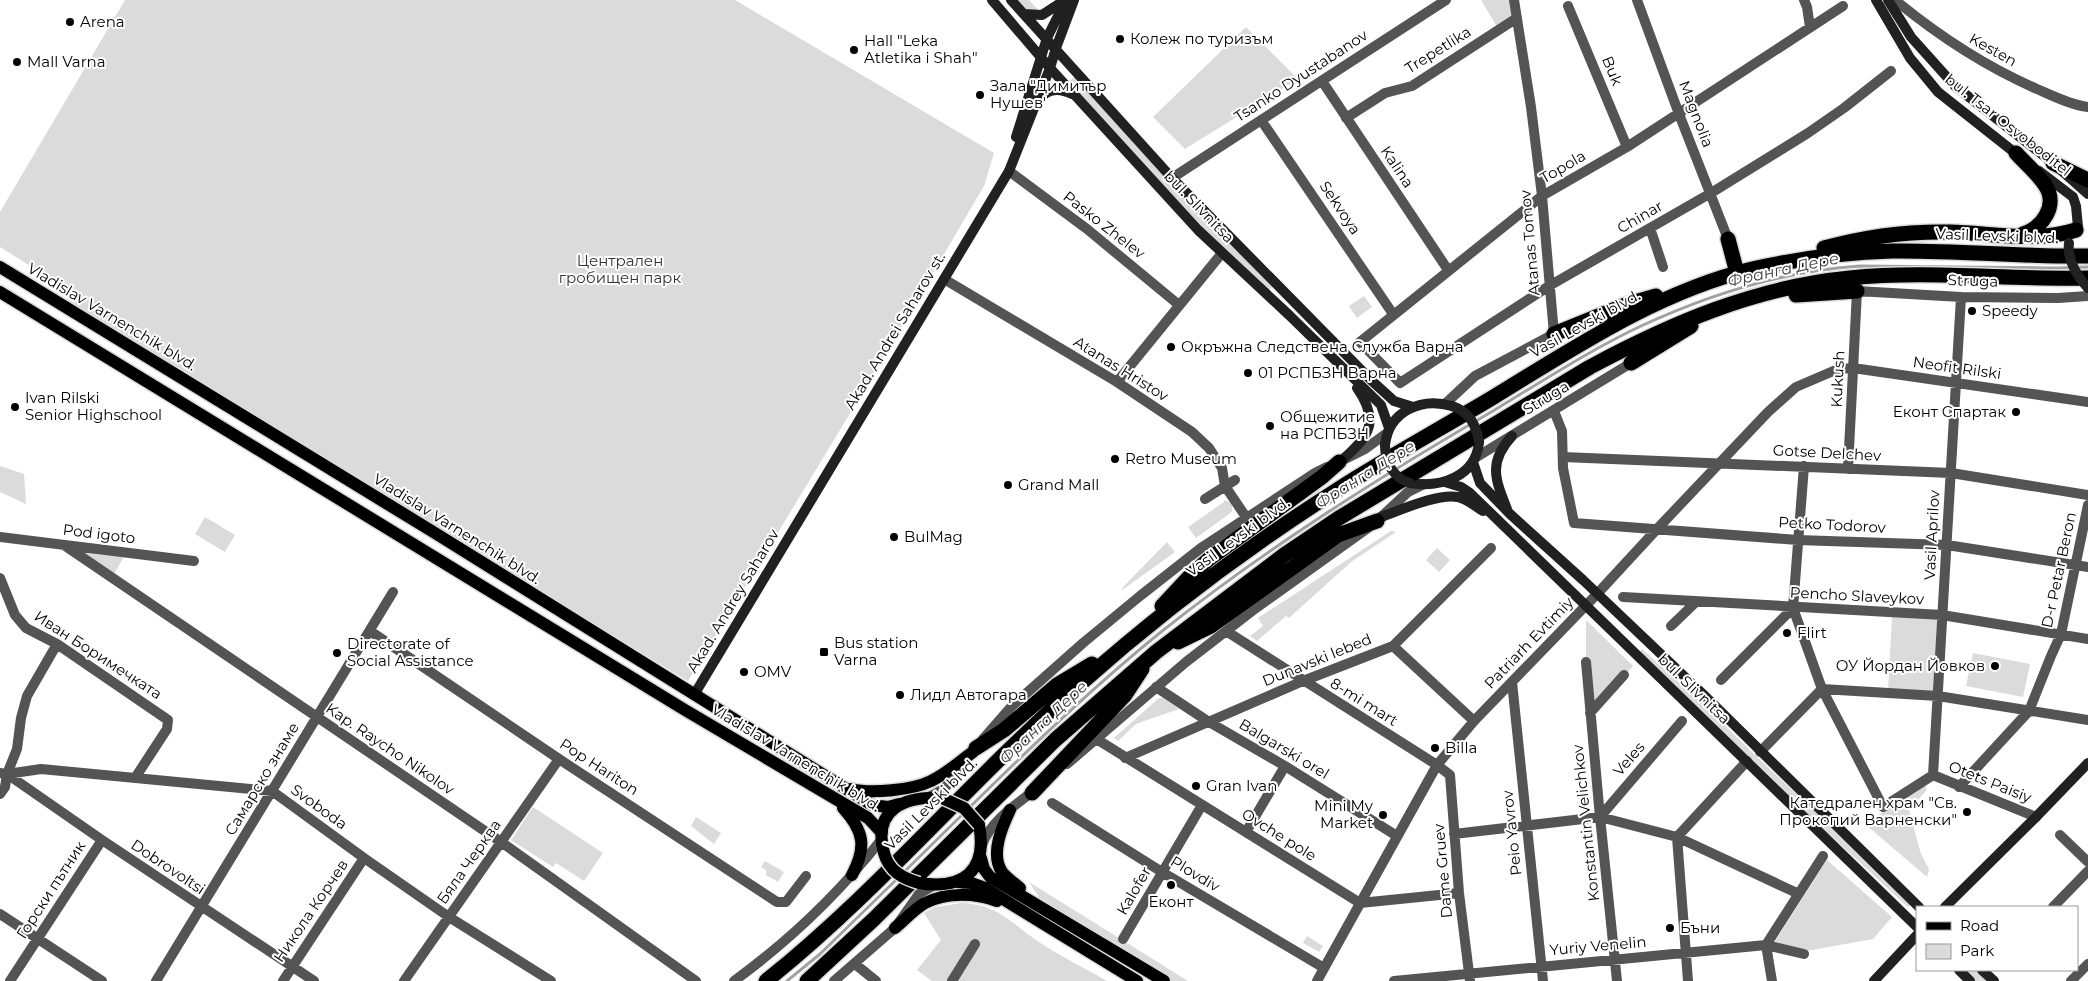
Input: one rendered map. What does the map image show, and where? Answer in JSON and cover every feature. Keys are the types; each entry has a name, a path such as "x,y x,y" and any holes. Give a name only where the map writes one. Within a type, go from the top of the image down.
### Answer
{"highway":[{"path":"2016,153 2046,185 2050,196 2049,209 2044,221 2035,230 2019,236"},
{"path":"2053,163 2088,180"},
{"path":"1753,269 1848,242 1887,236 1942,232 2019,236 2074,234"},
{"path":"1554,334 1634,303 1731,275 1728,239"},
{"name":"Vasil Levski blvd.","path":"766,981 827,930 1046,715 1133,638 1250,549 1364,474 1607,329 1661,302 1731,275 1828,255 1884,252 2088,256"},
{"path":"807,981 874,919 1056,740 1153,654 1284,555 1392,485 1590,367 1665,329 1729,304 1808,284 1864,277 2088,278"},
{"path":"1747,298 1857,290"},
{"path":"1632,363 1729,304"},
{"path":"974,750 1004,730 1057,685 1133,638 1196,570 1341,461"},
{"path":"1032,792 1125,695 1153,654 1211,626 1338,535 1379,519"}],"main road":[{"name":"bul. Slivnitsa","path":"992,0 1040,57 1198,230 1266,293 1380,405 1388,430"},
{"name":"bul. Slivnitsa","path":"1012,0 1172,178 1388,396 1401,404 1413,407"},
{"path":"1015,152 1016,132 1040,57 1047,38 1066,0"},
{"path":"1024,14 1042,15 1066,0"},
{"path":"1015,152 1050,68 1074,0"},
{"name":"bul. Tsar Osvoboditel","path":"1876,0 1910,58 1938,92 2073,197 2076,206 2070,259 2079,277 2088,288"},
{"name":"bul. Tsar Osvoboditel","path":"1888,0 1911,37 1955,86 2053,163 2088,194"},
{"path":"1032,109 1041,97 1052,90 1064,90 1074,94"},
{"name":"Akad. Andrei Saharov st.","path":"944,279 1009,171 1015,152"},
{"path":"2074,234 2088,220"},
{"name":"Vladislav Varnenchik blvd.","path":"0,267 426,528 838,785 872,805 888,807 899,804"},
{"name":"Akad. Andrey Saharov","path":"694,695 944,279"},
{"path":"1266,293 1276,283"},
{"name":"Vladislav Varnenchik blvd.","path":"0,292 625,673 871,820 882,836"},
{"path":"1341,461 1362,442 1370,421 1368,404 1342,367"},
{"path":"1430,404 1449,405 1469,415 1476,430 1479,442 1474,460 1459,476 1445,482 1410,483 1399,478 1390,468 1386,457 1385,445 1388,430 1397,416 1413,407 1430,404"},
{"path":"1510,514 1498,487 1496,463 1499,451 1512,436"},
{"name":"bul. Slivnitsa","path":"1474,460 1477,476 1483,487 1705,696 1917,906"},
{"name":"bul. Slivnitsa","path":"1445,482 1466,490 1500,522 1916,927"},
{"path":"1379,519 1440,498 1454,497 1468,502 1500,522"},
{"path":"838,785 858,791 873,792 922,785 935,779 974,750"},
{"name":"Otets Paisiy","path":"1946,906 2088,763"},
{"path":"833,797 853,819 861,834 860,856 852,875"},
{"path":"957,882 969,874 980,858 982,845 980,825 964,808 942,798 913,799 899,804 888,814 882,836 887,863 894,871 905,878 920,883 934,885 957,882 971,883 985,888 1137,981"},
{"path":"1010,810 1000,834 999,864 1003,873 1040,907"},
{"path":"980,858 984,869 990,877 1164,981"},
{"path":"895,928 926,903 950,896 986,897 1022,910"},
{"path":"1874,981 1916,937"},
{"path":"1960,971 1970,981"},
{"path":"1983,971 1994,981"}],"street":[{"name":"Tsanko Dyustabanov","path":"1172,178 1446,0"},
{"name":"Atanas Tomov","path":"1514,0 1532,107 1554,334"},
{"name":"Magnolia","path":"1637,0 1728,239"},
{"path":"1804,0 1810,28"},
{"name":"Kesten","path":"1895,0 1928,28 1984,64 2055,97 2088,107"},
{"name":"Buk","path":"1568,6 1627,148"},
{"name":"Topola","path":"1400,383 1360,342 1542,196 1627,148 1844,6"},
{"name":"Trepetlika","path":"1346,118 1385,93 1412,86 1517,18"},
{"name":"Chinar","path":"1400,383 1549,286 1712,193 1808,133 1844,108 1891,71"},
{"name":"Kalina","path":"1322,81 1448,270"},
{"name":"Sekvoya","path":"1261,120 1394,314"},
{"name":"Pasko Zhelev","path":"1009,171 1087,229 1179,305"},
{"path":"1650,228 1662,267"},
{"path":"1117,382 1222,253"},
{"name":"Atanas Hristov","path":"944,279 1117,382 1192,432 1209,448 1222,468 1225,486 1246,517"},
{"name":"Struga","path":"1857,290 1961,297 2058,298 2088,296"},
{"name":"Kukush","path":"1848,469 1857,290"},
{"name":"Vasil Aprilov","path":"1933,775 1961,297"},
{"path":"1449,405 1475,376 1554,334"},
{"name":"Struga","path":"1474,460 1632,363"},
{"name":"Neofit Rilski","path":"1823,374 1853,368 2088,402"},
{"name":"Patriarh Evtimiy","path":"1317,981 1437,765 1474,721 1587,605 1657,528 1768,412 1796,387 1823,374"},
{"path":"1554,411 1562,431 1563,457"},
{"path":"928,798 945,788 974,750 1012,707 1083,643 1194,553 1314,473 1365,449 1388,430"},
{"name":"Gotse Delchev","path":"1563,457 1951,473 2088,495"},
{"name":"Petko Todorov","path":"1563,457 1574,523 1798,540 1947,545 2088,567"},
{"path":"1804,466 1793,608 1822,689"},
{"path":"1205,499 1235,480"},
{"path":"982,845 989,830 1010,810 1098,740 1156,687 1226,631 1379,519 1408,492 1424,484"},
{"name":"D-r Petar Beron","path":"1959,787 2029,711 2061,634 2088,505"},
{"name":"Pod igoto","path":"0,537 194,561"},
{"name":"Kap. Raycho Nikolov","path":"64,545 501,842 696,981"},
{"name":"Dunavski lebed","path":"1125,758 1303,681 1393,646 1491,548"},
{"name":"Иван Боримечката","path":"0,578 19,622 26,628 57,644 168,720 167,729 135,778"},
{"name":"Самарско знаме","path":"156,981 393,592"},
{"name":"Pencho Slaveykov","path":"1623,597 1942,615 2088,639"},
{"path":"1671,626 1696,602"},
{"path":"1721,680 1793,608"},
{"name":"Pop Hariton","path":"370,631 559,759 777,902 783,903 789,899 806,876"},
{"name":"8-mi mart","path":"1226,631 1437,765"},
{"path":"0,794 5,787 3,774 17,749 20,718 27,696 57,644"},
{"path":"1393,646 1474,721"},
{"name":"Konstantin Velichkov","path":"1586,662 1600,817 1618,981"},
{"path":"1590,713 1624,676"},
{"name":"Peio Yavrov","path":"1512,682 1542,981"},
{"name":"Balgarski orel","path":"1156,687 1209,722 1285,766 1397,836"},
{"path":"1760,752 1822,689 1938,696 2088,720"},
{"name":"Otets Paisiy","path":"1822,689 1883,807 1933,775 2036,817"},
{"name":"Veles","path":"1600,817 1682,721"},
{"name":"Ovche pole","path":"1098,740 1360,903"},
{"name":"Бяла Черква","path":"404,981 559,759"},
{"path":"1688,981 1677,838 1747,761"},
{"name":"Dame Gruev","path":"1437,765 1450,775 1459,893 1469,977"},
{"path":"1246,832 1285,766"},
{"name":"Svoboda","path":"3,774 41,769 272,791 449,917 551,981"},
{"name":"Dobrovoltsi","path":"3,774 314,981"},
{"name":"Plovdiv","path":"1052,803 1162,872 1324,968"},
{"name":"Kalofer","path":"1123,940 1202,805"},
{"path":"1454,834 1600,817 1677,838 1798,894"},
{"path":"2060,835 2088,862"},
{"path":"734,981 794,933 852,875 882,836"},
{"name":"Горски пътник","path":"10,981 102,840"},
{"path":"1771,980 1766,945 1823,856"},
{"name":"Никола Корчев","path":"283,981 364,858"},
{"path":"2054,906 2088,871"},
{"path":"834,981 895,928 919,894 934,885"},
{"path":"1360,903 1459,893"},
{"path":"0,914 102,981"},
{"path":"952,981 975,944"},
{"name":"Yuriy Venelin","path":"1394,981 1469,977 1541,967 1766,945 1804,954"},
{"path":"855,964 876,981"},
{"path":"2071,981 2088,964"}],"green space":[{"name":"Централен гробищен парк","path":"125,0 735,0 994,153 984,186 866,387 688,681 66,303 69,297 61,285 0,247 0,212"},
{"path":"1011,0 1029,0 1040,12 1031,16"},
{"path":"1481,0 1514,0 1517,18 1499,30"},
{"path":"1246,27 1298,79 1185,149 1153,117"},
{"path":"1079,74 1276,283 1266,293 1222,253 1065,84"},
{"path":"1364,296 1372,307 1357,318 1349,306"},
{"path":"0,466 24,474 26,504 0,492"},
{"path":"1224,500 1232,505 1232,512 1196,538 1188,527 1224,502"},
{"path":"205,517 235,535 225,552 195,534"},
{"path":"1391,531 1396,532 1351,562 1289,618 1286,616 1257,641 1250,636 1263,626 1258,618"},
{"path":"1167,542 1175,552 1121,591 1124,586"},
{"path":"64,545 126,553 112,578"},
{"path":"1437,548 1450,560 1439,572 1426,560"},
{"path":"1892,617 1937,620 1933,692 1888,690"},
{"path":"1586,620 1633,666 1590,713 1586,662"},
{"path":"1642,649 1700,701 1756,756 1913,902 1908,907 1809,816 1640,652"},
{"path":"1973,653 2030,664 2023,697 1966,686"},
{"path":"1159,698 1163,698 1179,709 1136,724 1118,741 1114,738"},
{"path":"1926,783 1926,791 1909,810 1921,854 1929,869 1927,877 1865,824"},
{"path":"533,807 603,853 584,881 556,863 553,867 511,840"},
{"path":"696,817 721,833 714,844 691,826"},
{"path":"1827,860 1892,917 1873,939 1807,951 1774,943"},
{"path":"765,861 784,872 778,882 766,875 766,870 761,867"},
{"path":"1029,882 1188,981 1170,981 1042,902"},
{"path":"962,903 975,904 995,911 1064,958 1107,981 932,981 917,970 941,940 924,913 936,907"},
{"path":"1307,936 1323,946 1319,952 1303,943"},
{"path":"1961,971 1983,971 1994,981 1972,981"}],"waterway":[{"name":"Франга Дере","path":"969,808 1087,695 1200,601 1281,543 1365,488 1622,335 1667,314 1720,294 1803,273 1860,266 2088,267"},
{"name":"Франга Дере","path":"903,873 965,812"},
{"name":"Франга Дере","path":"787,981 820,954 899,877"}],"place":[{"name":"Arena","path":"70,22"},
{"name":"Колеж по туризъм","path":"1120,39"},
{"name":"Hall \"Leka Atletika i Shah\"","path":"854,50"},
{"name":"Mall Varna","path":"17,62"},
{"name":"Зала \"Димитър Нушев'","path":"980,95"},
{"name":"Speedy","path":"1972,311"},
{"name":"Окръжна Следствена Служба Варна","path":"1171,347"},
{"name":"01 РСПБЗН Варна","path":"1248,373"},
{"name":"Ivan Rilski Senior Highschool","path":"15,407"},
{"name":"Еконт Спартак","path":"2016,412"},
{"name":"Общежитие на РСПБЗН","path":"1270,426"},
{"name":"Retro Museum","path":"1115,459"},
{"name":"Grand Mall","path":"1008,485"},
{"name":"BulMag","path":"894,537"},
{"name":"Flirt","path":"1787,633"},
{"name":"Bus station Varna","path":"824,652"},
{"name":"Directorate of Social Assistance","path":"337,653"},
{"name":"ОУ Йордан Йовков","path":"1995,666"},
{"name":"OMV","path":"744,672"},
{"name":"Лидл Автогара","path":"900,695"},
{"name":"Billa","path":"1435,748"},
{"name":"Gran Ivan","path":"1196,786"},
{"name":"Катедрален храм \"Св. Прокопий Варненски\"","path":"1967,812"},
{"name":"Mini My Market","path":"1383,815"},
{"name":"Еконт","path":"1171,885"},
{"name":"Бъни","path":"1670,928"}]}
